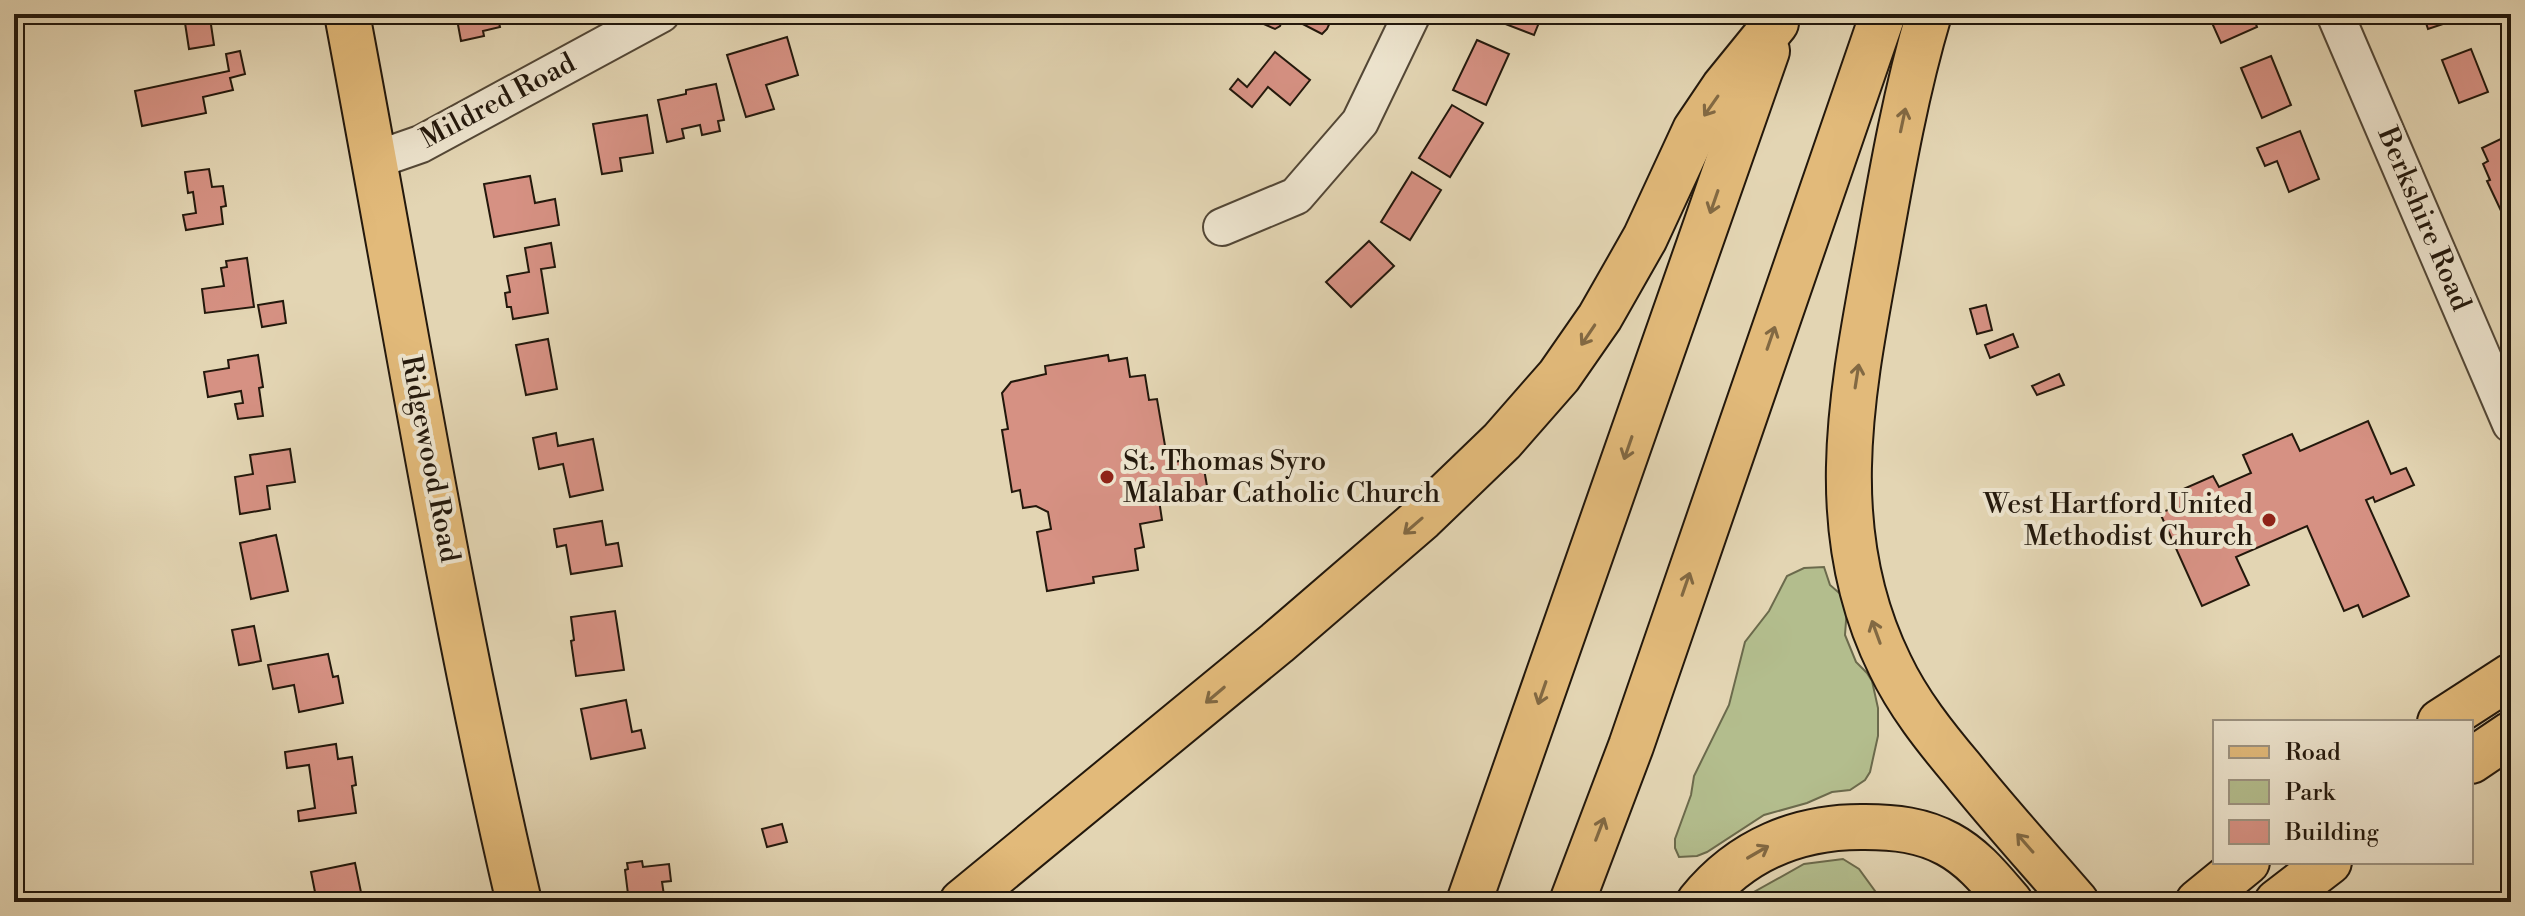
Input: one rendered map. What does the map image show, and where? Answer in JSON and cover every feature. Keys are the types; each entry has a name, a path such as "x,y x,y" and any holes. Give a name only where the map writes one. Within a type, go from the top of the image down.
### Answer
{"main road":[{"name":"Ridgewood Road","path":"347,14 451,574 489,770 519,902"},
{"path":"1572,902 1631,746 1883,14"},
{"path":"1929,14 1890,179 1852,407 1848,481 1853,550 1874,627 1901,686 1940,743 2076,902"},
{"path":"962,902 1277,643 1422,518 1502,441 1559,376 1600,317 1645,238 1695,130 1778,18"},
{"path":"1469,902 1778,18"},
{"path":"2443,720 2511,676"},
{"path":"2473,760 2511,734"},
{"path":"1699,902 1731,869 1769,845 1816,831 1852,827 1902,829 1946,843 1974,862 2010,902"},
{"path":"2198,902 2245,864"},
{"path":"2277,902 2326,864"}],"street":[{"name":"Mildred Road","path":"375,160 421,144 661,14"},
{"path":"1222,227 1296,196 1360,122 1412,14"},
{"name":"Berkshire Road","path":"2335,14 2511,424"}],"green space":[{"path":"1824,567 1830,585 1845,598 1845,635 1856,662 1872,681 1878,708 1878,736 1870,772 1865,780 1850,790 1832,792 1807,803 1764,815 1707,852 1679,857 1675,839 1691,795 1694,776 1729,705 1745,642 1769,611 1787,576 1804,568"},
{"path":"1843,859 1859,869 1883,902 1736,902 1804,864"}],"building":[{"path":"188,14 215,14 216,18 210,18 214,45 189,49 185,23 189,22"},
{"path":"456,14 497,14 500,27 483,31 484,36 461,41"},
{"path":"1252,14 1284,16 1280,26 1275,29 1250,18"},
{"path":"1296,14 1334,14 1322,34 1293,19"},
{"path":"1488,14 1535,14 1534,17 1540,20 1534,35 1487,17"},
{"path":"2208,14 2252,14 2257,27 2221,43"},
{"path":"2423,14 2470,14 2470,15 2428,29"},
{"path":"787,37 798,75 766,85 774,109 746,117 727,55"},
{"path":"1477,40 1509,54 1486,105 1453,90"},
{"path":"2471,49 2488,92 2459,103 2442,60"},
{"path":"240,51 245,74 230,78 233,90 203,97 206,113 142,126 135,91 229,71 226,54"},
{"path":"1275,52 1310,80 1290,105 1268,87 1252,107 1230,89 1238,79 1247,87"},
{"path":"2271,56 2291,105 2262,118 2241,68"},
{"path":"716,84 724,120 718,121 720,131 702,135 700,125 682,129 684,138 667,142 658,100"},
{"path":"1452,105 1483,123 1450,177 1419,158"},
{"path":"647,115 653,153 620,158 622,171 602,174 593,124"},
{"path":"2300,131 2319,179 2289,192 2277,161 2265,166 2257,148"},
{"path":"2511,134 2511,232 2487,181 2490,180 2483,164 2488,161 2482,148"},
{"path":"209,169 212,187 223,186 226,206 221,207 223,224 186,230 183,215 196,213 193,192 188,193 185,172"},
{"path":"1412,172 1441,190 1410,240 1381,222"},
{"path":"530,176 535,203 555,199 559,225 494,237 484,184"},
{"path":"1369,241 1394,266 1351,307 1326,282"},
{"path":"551,243 555,267 541,269 548,313 513,319 505,293 510,292 507,276 529,272 525,248"},
{"path":"247,258 254,307 205,313 202,289 224,286 221,268 227,267 226,261"},
{"path":"283,301 286,323 262,327 258,305"},
{"path":"1986,305 1992,330 1977,334 1970,309"},
{"path":"2013,334 2018,347 1990,358 1985,345"},
{"path":"548,339 557,389 526,395 516,345"},
{"path":"258,355 263,416 238,419 235,404 243,403 241,391 208,397 204,372 229,368 228,360"},
{"name":"St. Thomas Syro Malabar Catholic Church","path":"1108,355 1109,361 1127,358 1130,377 1145,375 1149,400 1157,399 1168,463 1202,457 1208,492 1159,500 1162,520 1140,524 1144,547 1135,549 1138,570 1093,577 1094,583 1047,591 1037,532 1051,529 1048,512 1036,506 1023,508 1020,490 1012,492 1002,430 1008,429 1002,393 1011,382 1046,374 1045,366"},
{"path":"2059,374 2064,385 2037,395 2032,386"},
{"name":"West Hartford United Methodist Church","path":"2368,421 2391,474 2406,468 2414,485 2375,502 2373,497 2366,500 2409,596 2363,617 2358,605 2344,611 2307,526 2236,557 2249,585 2202,606 2160,513 2178,506 2172,494 2213,476 2219,487 2251,473 2243,455 2292,434 2300,451"},
{"path":"556,433 558,446 593,439 603,490 570,497 563,464 539,469 533,438"},
{"path":"290,449 295,482 267,486 270,509 240,514 235,477 253,474 250,455"},
{"path":"602,521 606,545 618,543 622,566 571,574 566,545 557,547 554,529"},
{"path":"276,535 288,591 251,599 240,543"},
{"path":"615,611 624,670 576,676 571,617"},
{"path":"254,626 261,661 239,665 232,630"},
{"path":"328,654 333,677 338,676 343,703 299,712 294,685 273,689 268,665"},
{"path":"626,700 632,732 641,730 645,748 591,759 581,709"},
{"path":"336,744 338,759 352,757 356,813 299,821 298,811 315,808 309,765 287,768 285,752"},
{"path":"782,824 787,842 767,847 762,829"},
{"path":"642,861 643,867 669,864 671,881 662,882 665,902 619,902 618,895 628,894 627,863"},
{"path":"355,863 363,902 317,902 311,872"}],"place":[{"name":"St. Thomas Syro Malabar Catholic Church","path":"1107,477"},
{"name":"West Hartford United Methodist Church","path":"2269,520"}]}
